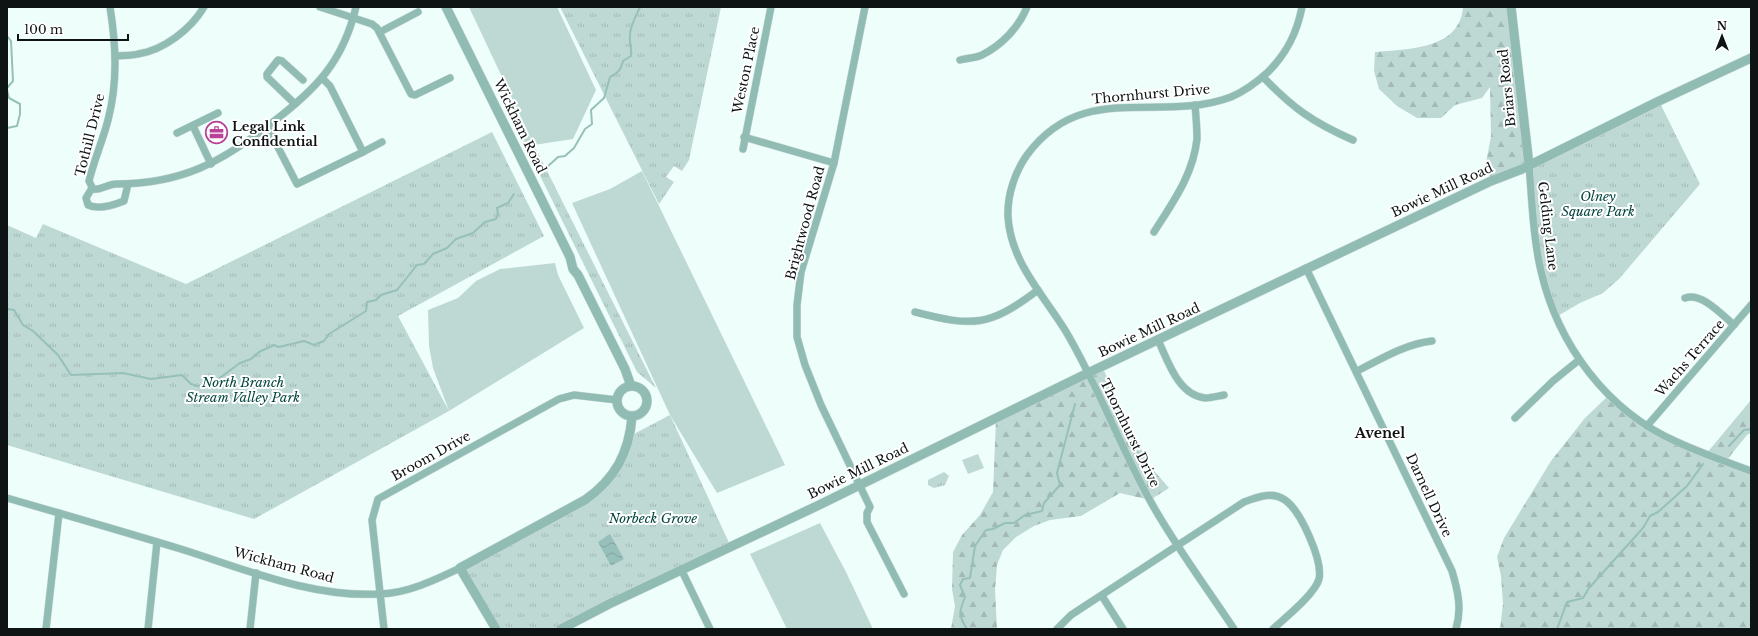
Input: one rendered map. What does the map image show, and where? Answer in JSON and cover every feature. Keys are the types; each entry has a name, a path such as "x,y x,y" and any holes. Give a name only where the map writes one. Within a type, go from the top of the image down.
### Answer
{"street":[{"name":"Tothill Drive","path":"110,7 116,56 113,100 89,181 92,188 98,190 112,184 154,183 188,174 227,155 295,104 322,78 332,66 341,49 350,30 356,7"},
{"path":"116,56 138,54 160,46 180,34 196,20 204,7"},
{"path":"320,7 372,24 380,32 411,94 415,95 450,78"},
{"name":"Wickham Road","path":"446,7 570,257 574,259 580,270 578,275 625,369 631,386"},
{"name":"Weston Place","path":"743,150 744,137 772,7"},
{"name":"Brightwood Road","path":"864,7 834,163 801,272 797,305 797,337 805,365 821,405 870,507 867,513 867,522 904,594"},
{"path":"960,60 981,55 996,46 1008,36 1018,24 1027,7"},
{"name":"Thornhurst Drive","path":"1234,629 1178,546 1152,504 1088,373 1064,330 1022,266 1012,244 1008,216 1009,197 1013,182 1025,158 1034,146 1052,129 1073,117 1091,110 1195,105 1233,96 1262,77 1278,62 1289,46 1299,24 1302,7"},
{"name":"Briars Road","path":"1510,7 1528,165"},
{"path":"380,32 418,12"},
{"name":"Bowie Mill Road","path":"561,629 681,569 1306,268 1491,181 1522,170 1528,165 1751,58"},
{"path":"295,104 267,77 267,74 278,60 282,61 304,80"},
{"path":"1262,77 1286,101 1304,115 1353,140"},
{"path":"322,78 330,86 362,152"},
{"path":"1154,232 1182,188 1191,169 1197,139 1195,105"},
{"path":"177,133 218,113"},
{"path":"193,126 211,164"},
{"path":"267,126 297,184 382,142"},
{"path":"744,137 834,163"},
{"name":"Gelding Lane","path":"1528,165 1540,271 1556,317 1579,360 1608,396 1647,426 1677,442 1751,471"},
{"path":"92,188 86,198 88,205 92,207 105,206 124,202 128,184"},
{"name":"Darnell Drive","path":"1306,268 1357,371 1452,571 1458,593 1460,609 1456,629"},
{"path":"915,312 948,320 982,321 1001,315 1038,290"},
{"path":"1685,298 1691,296 1700,298 1734,325"},
{"name":"Wachs Terrace","path":"1647,426 1751,306"},
{"path":"1158,340 1180,384 1192,394 1206,398 1224,395"},
{"path":"1357,371 1399,350 1420,342 1432,341"},
{"path":"1515,418 1553,381 1579,360"},
{"path":"631,386 640,389 646,396 647,401 646,406 641,413 632,417 621,412 617,400 620,392 631,386"},
{"name":"Broom Drive","path":"384,629 372,520 378,499 559,399 574,395 617,400"},
{"name":"Wickham Road","path":"7,498 256,573 334,592 381,594 400,591 423,584 460,568 599,491 612,478 622,457 630,436 632,417"},
{"path":"1057,629 1071,615 1244,502 1260,496 1272,496 1284,500 1295,509 1319,563 1318,580 1314,589 1274,629"},
{"path":"46,629 59,513"},
{"path":"148,629 157,542"},
{"path":"471,586 471,569 477,559"},
{"path":"460,568 496,629"},
{"path":"681,569 710,629"},
{"path":"250,629 256,573"},
{"path":"1102,596 1123,629"}],"green space":[{"path":"469,7 557,7 596,90 573,139 534,145"},
{"path":"560,7 721,7 689,160 682,171 674,166 666,177 674,182 659,204"},
{"path":"1463,7 1511,7 1529,165 1491,181 1486,163 1491,136 1490,87 1482,98 1455,105 1441,118 1417,118 1397,106 1379,89 1374,71 1375,52 1416,48 1442,39 1452,32 1460,21"},
{"name":"Olney Square Park","path":"1659,101 1700,184 1619,279 1603,293 1580,303 1556,317 1540,271 1529,165"},
{"path":"520,117 656,388 637,372 513,121"},
{"name":"North Branch Stream Valley Park","path":"492,132 544,236 398,316 449,411 254,519 7,445 7,225 36,238 43,224 186,284"},
{"path":"642,171 785,465 717,493 670,415 572,203 610,189"},
{"path":"555,263 558,275 584,328 449,411 433,368 429,346 428,310 458,298 476,281 500,269"},
{"path":"1102,366 1123,414 1150,466 1169,488 1150,500 1120,493 1081,516 1050,520 1034,526 1016,537 1003,550 997,565 995,590 997,629 951,629 955,606 952,589 953,552 962,535 980,515 993,492 996,419"},
{"path":"1608,396 1647,426 1706,454 1751,400 1751,433 1747,435 1726,461 1751,471 1751,629 1500,629 1503,604 1501,576 1497,557 1504,538 1551,461 1585,418"},
{"name":"Norbeck Grove","path":"670,415 731,547 561,629 496,629 460,568 599,491 630,436"},
{"path":"978,454 984,468 968,474 962,460"},
{"path":"944,472 949,476 945,485 934,488 928,485 928,480"},
{"path":"820,523 846,572 873,629 787,629 750,554"}],"water":[{"path":"610,534 624,559 611,566 598,542"}],"waterway":[{"path":"546,168 558,157 565,156 574,148 585,129 592,124 591,110 604,98 610,77 619,71 623,61 631,56 631,30 640,7"},
{"path":"7,36 11,41 13,81 7,88"},
{"path":"7,90 9,98 20,104 20,114 17,126 7,128"},
{"path":"7,309 14,310 23,325 33,331 58,355 71,375 123,373 151,379 182,375 191,384 201,387 217,380 240,363 251,359 259,352 274,345 279,347 304,341 314,345 324,341 329,334 366,311 367,302 376,300 381,295 397,290 417,265 424,264 433,254 447,248 456,239 473,233 485,222 496,219 498,214 497,208 508,203 514,194"},
{"path":"967,629 960,613 965,597 960,585 963,579 970,578 975,546 986,530 993,529 1005,523 1014,523 1025,515 1042,511 1044,503 1060,485 1057,473 1075,404"},
{"path":"1729,446 1744,430 1751,429"},
{"path":"1557,629 1567,602 1583,598 1589,588 1643,528 1650,516 1658,512 1687,486 1703,464"}],"place":[{"name":"Legal Link Confidential","path":"216,133"}],"district":[{"name":"Avenel","path":"1380,433"}]}
